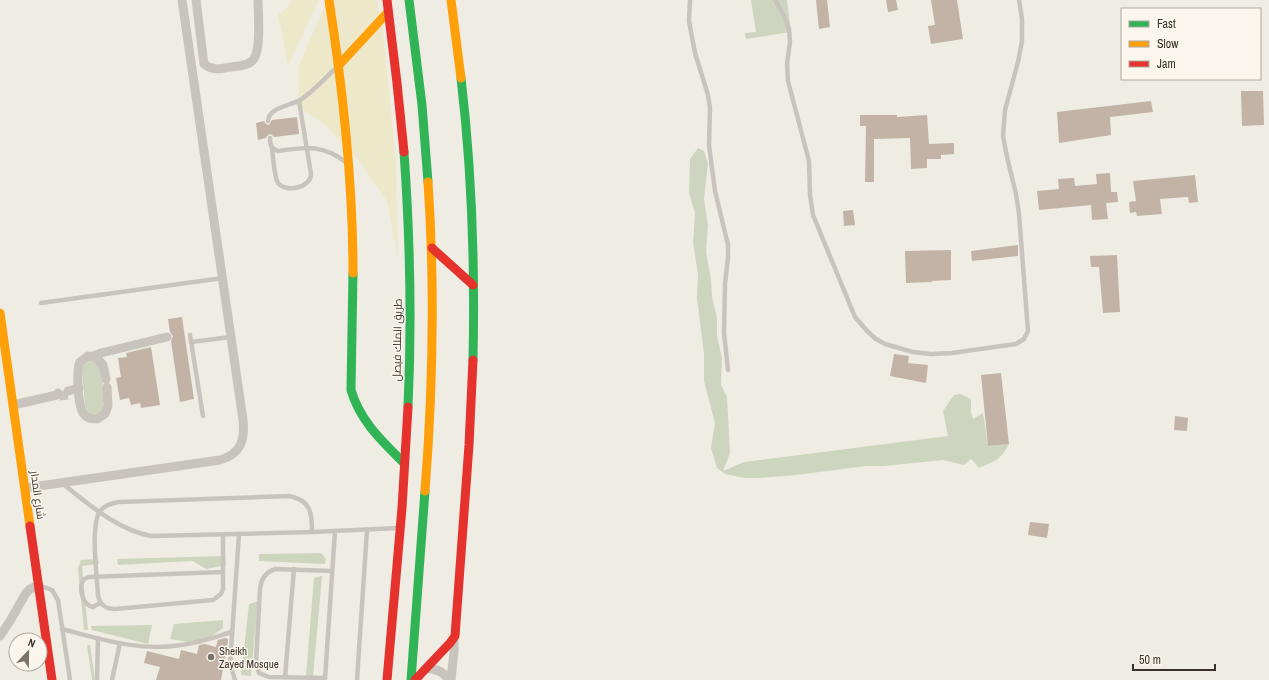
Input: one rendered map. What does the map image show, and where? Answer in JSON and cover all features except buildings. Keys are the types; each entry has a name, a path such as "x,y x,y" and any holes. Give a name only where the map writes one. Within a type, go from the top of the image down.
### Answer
{"street":[{"path":"25,488 220,460 236,451 243,440 244,429 182,0"},
{"path":"196,0 204,64 217,70 249,63 255,58 257,54 258,38 258,0"},
{"path":"329,0 339,66 349,165 353,267 352,398 360,415 404,463"},
{"name":"طريق الملك فيصل","path":"387,0 406,188 409,241 410,343 407,420 387,680"},
{"path":"409,0 421,93 429,187 433,294 432,379 411,680"},
{"path":"450,680 454,652 459,589 473,366 473,285 467,143 451,0"},
{"path":"339,66 388,12"},
{"path":"432,248 473,285"},
{"name":"شارع المدار","path":"0,313 52,680"},
{"path":"93,356 101,361 103,365 107,383 108,410 102,418 92,420 84,415 81,407 78,371 80,362 88,356 93,356 101,352 167,337"},
{"path":"13,405 79,391"},
{"path":"0,636 26,593 30,589 39,585"},
{"path":"415,680 454,638"},
{"path":"425,669 436,669 450,680"}],"lane":[{"path":"690,0 689,21 695,53 708,95 710,108 709,145 715,191 728,245 724,333 728,370"},
{"path":"775,0 789,28 790,42 787,64 788,81 809,161 810,195 813,215 851,308 868,332 885,344 913,352 931,354 952,353 1016,344 1024,339 1028,331 1019,214 1016,194 1006,157 1003,136 1005,110 1021,46 1022,30 1019,0"},
{"path":"268,121 268,117 272,111 299,101 339,66"},
{"path":"270,138 277,181 281,186 287,188 305,185 310,180 311,174 299,101"},
{"path":"272,148 278,151 306,147 316,148 336,155 349,165"},
{"path":"41,303 223,278"},
{"path":"190,335 203,416"},
{"path":"191,342 231,337"},
{"path":"62,483 99,512 124,527 132,531 151,536 223,535 399,528"},
{"path":"223,535 223,589 221,594 213,600 115,610 107,609 100,603 98,595 95,531 99,512 106,506 119,502 289,496 300,499 308,506 312,516 312,532"},
{"path":"357,680 367,530"},
{"path":"332,571 281,568 270,570 263,578 260,589 256,666 259,673 265,676 325,679 335,531"},
{"path":"235,680 230,664 239,534"},
{"path":"285,677 294,569"},
{"path":"100,603 95,607 88,606 84,600 82,584 84,579 89,577 223,572"},
{"path":"39,585 48,588 56,596 70,680"},
{"path":"62,629 120,643 154,646 181,645 232,632"},
{"path":"97,680 98,638"},
{"path":"112,680 120,643"}],"green space":[{"path":"751,0 787,0 791,32 746,39 745,33 756,32"},
{"path":"698,148 704,151 708,164 704,199 708,225 706,252 711,279 712,297 717,318 717,336 722,358 721,385 727,397 730,453 723,471 744,462 948,436 943,411 954,395 960,394 971,399 971,413 973,419 983,413 988,446 1009,444 1000,457 979,468 971,459 964,465 943,460 884,466 866,466 796,475 758,478 744,478 725,474 717,468 711,448 715,423 704,381 704,354 697,298 698,274 693,243 695,213 689,193 690,159"},
{"path":"89,361 95,362 98,365 102,378 103,407 102,412 96,415 90,414 85,406 82,371 84,364"},
{"path":"321,553 326,559 325,564 259,561 259,554"},
{"path":"225,556 226,565 206,569 193,561 118,565 117,559"},
{"path":"98,559 99,564 82,566 88,630 84,630 78,568 81,560"},
{"path":"322,576 313,677 306,676 314,578"},
{"path":"258,601 251,676 241,675 249,604"},
{"path":"223,620 223,628 201,644 170,639 174,624"},
{"path":"152,625 148,644 92,630 91,626"},
{"path":"87,645 90,645 95,680 92,680"}],"sand":[{"path":"291,0 319,0 288,66 278,15 291,4"},
{"path":"327,0 377,0 383,31 396,159 398,258 387,201 357,158 324,124 299,107 298,68"}],"tunnel":[{"path":"59,396 68,395"}],"traffic: fast":[{"path":"409,0 422,105 428,182"},
{"path":"461,78 468,148 472,219 474,290 473,360"},
{"path":"404,152 410,280 408,407"},
{"path":"353,273 351,390 366,421 404,463"},
{"path":"411,680 425,491"}],"traffic: slow":[{"path":"329,0 339,68 349,170 353,239 353,273"},
{"path":"451,0 461,78"},
{"path":"339,65 388,12"},
{"path":"425,491 430,414 432,336 432,259 428,182"},
{"path":"0,313 30,526"}],"traffic: jam":[{"path":"387,0 404,152"},
{"path":"432,248 473,285"},
{"path":"415,680 455,636 469,445 473,360"},
{"path":"387,680 402,508 408,407"},
{"path":"30,526 52,680"}],"place":[{"name":"Sheikh Zayed Mosque","path":"211,657"}]}
